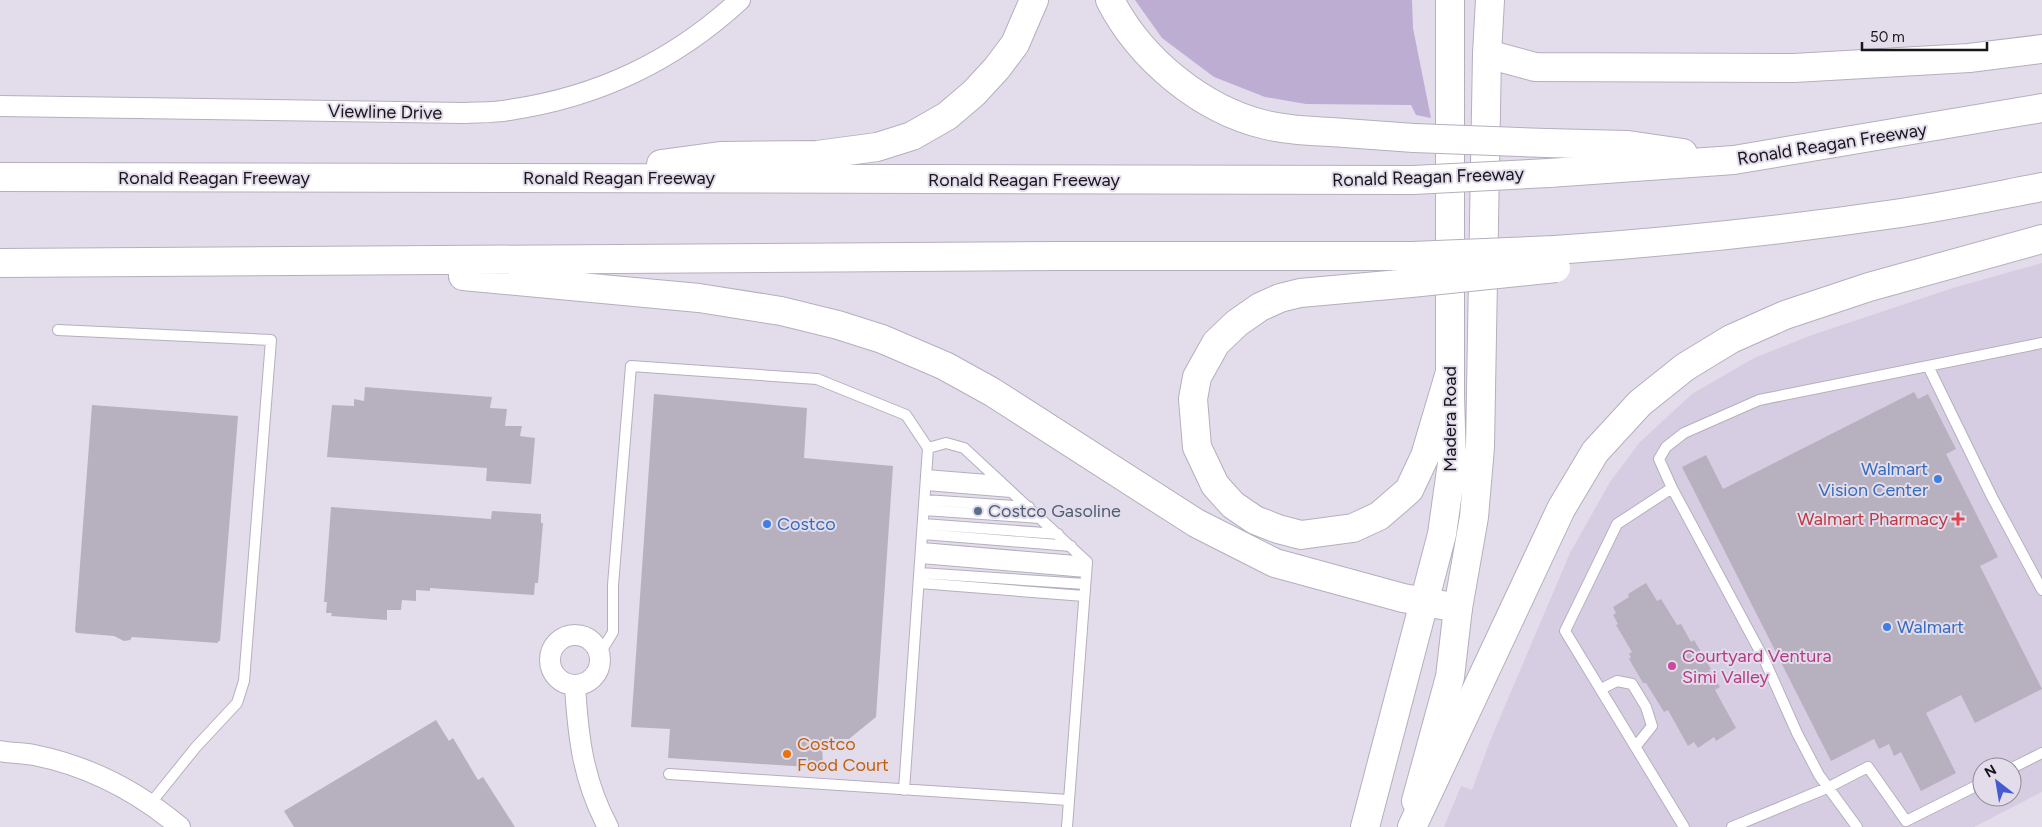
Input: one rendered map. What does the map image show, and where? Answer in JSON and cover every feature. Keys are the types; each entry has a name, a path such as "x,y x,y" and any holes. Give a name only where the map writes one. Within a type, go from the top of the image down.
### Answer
{"main road":[{"path":"557,178 720,156 817,155 877,147 912,136 947,116 974,93 997,68 1015,44 1034,0"},
{"path":"1110,0 1116,12 1138,41 1173,77 1220,108 1241,118 1268,125 1299,130 1414,138 1628,146 1734,160"},
{"name":"Madera Road","path":"1365,827 1426,602 1442,534 1452,463 1450,372 1450,0"},
{"name":"Madera Road","path":"1410,827 1450,677 1458,608 1474,517 1480,447 1487,54 1490,0"},
{"path":"1487,54 1536,67 1794,68 1969,58 2042,49"},
{"name":"Ronald Reagan Freeway","path":"0,178 1414,180 1734,160 2042,108"},
{"path":"0,263 1047,256 1412,256 1555,259 1663,256 1772,230 1902,213 2042,188"},
{"path":"1410,827 1561,509 1595,452 1640,403 1686,367 1731,339 1785,315 1870,287 2042,239"},
{"path":"1450,372 1424,456 1409,490 1379,516 1353,528 1301,534 1278,529 1255,520 1233,505 1215,485 1197,447 1193,399 1198,377 1216,343 1237,323 1260,307 1286,296 1300,293 1411,284 1555,259"},
{"path":"319,262 699,298 781,311 838,325 882,339 945,366 969,379 1196,524 1275,563 1403,598 1458,608"}],"street":[{"name":"Viewline Drive","path":"0,106 463,113 507,111 573,97 613,83 648,67 682,48 716,23 740,0"},
{"path":"566,636 584,636 591,641 599,655 596,672 584,683 575,685 560,680 551,668 551,653 554,646 566,636"},
{"path":"575,685 578,738 589,784 608,827"},
{"path":"0,752 32,754 68,763 101,776 131,791 180,827"}],"lane":[{"path":"58,330 271,340 244,681 237,703 196,747 150,804"},
{"path":"1857,827 1827,788 1797,733 1764,659 1672,488 1659,459 1666,448 1684,433 1759,400 2042,343"},
{"path":"599,655 613,632 613,585 631,366 817,379 906,415 928,448 904,790"},
{"path":"1928,366 1992,497 2042,590"},
{"path":"928,448 946,443 964,448 1071,546 1086,567 1067,827"},
{"path":"926,480 1000,481"},
{"path":"926,480 1011,492"},
{"path":"1672,488 1617,524 1565,631 1684,827"},
{"path":"924,505 1028,507"},
{"path":"924,505 1040,518"},
{"path":"923,529 1058,534"},
{"path":"923,529 1071,546"},
{"path":"921,553 1086,567"},
{"path":"919,578 1085,584"},
{"path":"919,578 1084,596"},
{"path":"1601,688 1617,681 1632,684 1646,706 1652,726 1636,746"},
{"path":"2022,763 2042,753"},
{"path":"1732,827 1827,788 1868,767 1906,821 1972,788"},
{"path":"668,774 1068,800"}],"shaded area":[{"path":"1135,0 1412,0 1413,28 1431,118 1416,115 1411,105 1306,104 1265,97 1214,77 1162,38"},
{"path":"2042,263 2042,792 2022,802 2022,757 1972,757 1972,807 2013,807 1974,827 1444,827 1461,786 1472,790 1490,741 1570,553 1610,482 1640,442 1692,394 1754,358 1812,335 1956,287"}],"building":[{"path":"365,387 492,397 490,408 507,409 505,426 522,426 520,436 535,438 531,484 486,481 487,468 327,457 332,405 354,406 354,399 364,401"},
{"name":"Walmart","path":"1914,392 1918,399 1928,394 1956,449 1946,454 1998,557 1980,566 2042,689 1975,723 1961,695 1926,713 1956,773 1921,791 1901,752 1894,756 1889,744 1879,749 1874,739 1831,761 1682,467 1706,455 1723,489"},
{"name":"Costco","path":"654,394 807,408 804,458 893,466 876,717 849,739 822,739 823,768 668,758 670,729 631,727"},
{"path":"92,405 238,416 220,641 218,643 132,637 130,640 124,641 114,636 77,633 75,631"},
{"path":"331,507 491,519 492,511 541,514 541,523 543,523 538,583 535,583 534,595 430,588 430,591 416,590 416,601 402,600 401,610 387,610 387,620 331,616 332,613 326,613 327,602 324,602"},
{"name":"Courtyard Ventura Simi Valley","path":"1646,583 1657,601 1661,599 1677,625 1681,624 1691,642 1694,640 1720,687 1715,690 1736,728 1716,741 1714,737 1698,748 1694,742 1688,746 1668,710 1664,712 1646,683 1643,683 1629,659 1631,657 1629,654 1632,652 1616,625 1618,624 1613,615 1616,613 1613,607 1629,597 1628,594"},
{"path":"436,720 449,741 453,738 478,780 483,777 515,827 294,827 284,811"}],"place":[{"name":"Walmart Vision Center","path":"1938,479"},
{"name":"Costco Gasoline","path":"978,511"},
{"name":"Walmart Pharmacy","path":"1958,519"},
{"name":"Costco","path":"767,524"},
{"name":"Walmart","path":"1887,627"},
{"name":"Courtyard Ventura Simi Valley","path":"1672,666"},
{"name":"Costco Food Court","path":"787,754"}]}
